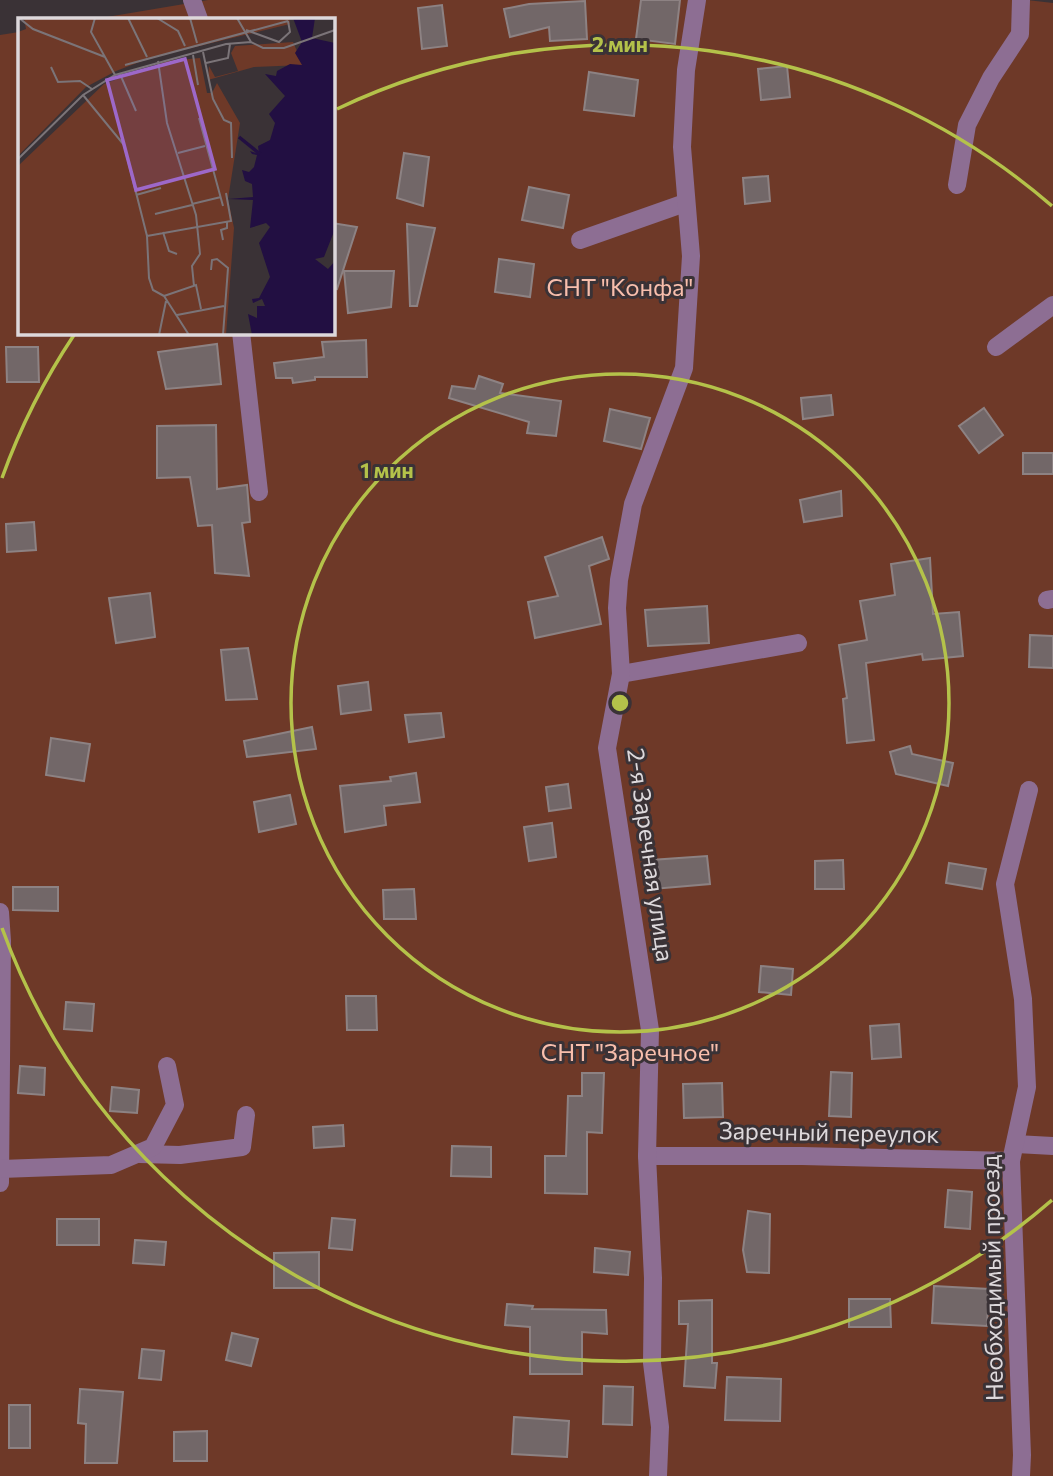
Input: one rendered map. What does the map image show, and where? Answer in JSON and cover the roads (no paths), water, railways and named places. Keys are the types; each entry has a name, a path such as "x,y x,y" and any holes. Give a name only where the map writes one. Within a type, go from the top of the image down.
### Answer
{"street":[{"path":"192,0 199,18"},
{"name":"2-я Заречная улица","path":"658,1476 660,1427 652,1363 653,1278 646,1156 650,1030 607,748 621,674 617,608 619,580 633,504 684,368 691,256 682,147 686,71 697,0"},
{"path":"957,185 967,125 991,78 1020,34 1021,0"},
{"path":"580,240 685,203"},
{"path":"996,347 1053,305"},
{"path":"241,334 258,492"},
{"path":"621,674 798,643"},
{"name":"Необходимый проезд","path":"1021,1476 1013,1152 1027,1087 1023,999 1005,884 1029,790"},
{"path":"0,912 0,1183"},
{"path":"1,1169 111,1165 153,1147 175,1105 167,1066"},
{"path":"136,1154 180,1155 242,1147 246,1115"},
{"name":"Заречный переулок","path":"646,1156 1013,1152 1053,1146"}],"park label":[{"name":"СНТ \"Конфа\"","path":"620,288"},
{"name":"СНТ \"Заречное\"","path":"630,1053"}]}
